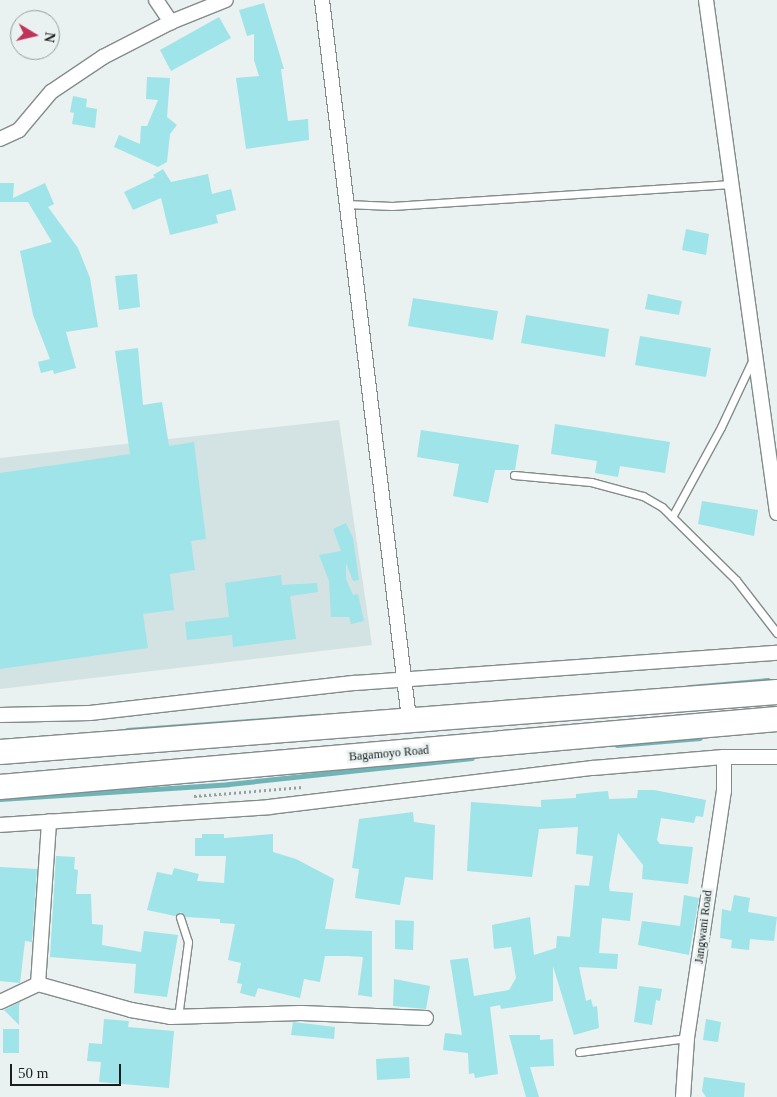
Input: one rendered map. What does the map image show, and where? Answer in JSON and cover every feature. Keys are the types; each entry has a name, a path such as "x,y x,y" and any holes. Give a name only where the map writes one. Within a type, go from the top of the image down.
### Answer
{"highway":[{"path":"0,752 409,718 777,692"},
{"name":"Bagamoyo Road","path":"0,787 777,719"}],"street":[{"path":"156,0 171,22"},
{"path":"0,139 19,130 51,92 112,52 171,22 226,0"},
{"path":"322,0 409,718"},
{"path":"706,0 777,513"},
{"path":"0,716 90,713 405,679 643,665 777,654"},
{"path":"0,825 269,808 492,778 724,757 777,757"},
{"name":"Jangwani Road","path":"683,1097 687,1038 724,791 724,757"},
{"path":"38,984 49,821"},
{"path":"0,1002 38,984 131,1010 178,1018 301,1013 426,1018"}],"lane":[{"path":"346,204 392,206 731,184"},
{"path":"672,517 722,426 755,354"},
{"path":"514,475 591,482 643,496 672,517 736,580 777,633"},
{"path":"178,1018 188,942 180,917"},
{"path":"579,1052 687,1038"}],"path":[{"path":"190,796 306,787"}],"shaded area":[{"path":"339,420 372,645 0,689 0,458"}],"building":[{"path":"264,3 284,69 281,69 288,121 308,119 309,140 246,149 236,78 259,76 254,60 254,34 247,36 239,10"},
{"path":"219,17 231,38 171,71 160,50"},
{"path":"147,77 170,78 167,117 177,125 170,134 167,162 158,167 114,147 119,135 140,144 141,126 147,126 158,100 146,99"},
{"path":"73,96 87,99 86,107 97,109 95,128 72,124 74,113 70,112"},
{"path":"163,169 171,182 208,174 212,194 231,189 236,210 216,215 218,223 170,235 161,198 133,210 124,192 155,177 153,175"},
{"path":"0,183 14,183 13,198 45,183 54,204 48,207 78,248 90,278 98,327 66,332 76,368 54,374 53,370 41,373 38,362 50,359 33,315 20,251 52,242 28,202 0,202"},
{"path":"686,229 709,234 706,255 682,250"},
{"path":"137,274 140,307 119,310 115,276"},
{"path":"648,294 682,301 679,315 645,309"},
{"path":"413,298 498,311 493,340 408,326"},
{"path":"526,315 609,329 605,357 521,343"},
{"path":"640,336 711,348 706,377 635,365"},
{"path":"138,348 143,405 162,402 169,446 194,442 206,539 191,541 195,570 170,574 174,610 143,614 148,648 0,669 0,473 130,454 115,351"},
{"path":"555,424 670,442 665,473 620,466 618,477 595,473 597,461 551,454"},
{"path":"421,430 519,445 515,470 495,470 488,503 453,496 459,464 417,457"},
{"path":"702,501 758,510 754,536 698,524"},
{"path":"346,523 353,538 359,580 353,581 346,563 346,579 353,595 358,594 364,621 351,624 349,617 331,617 329,581 319,555 341,551 333,529"},
{"path":"281,575 282,585 317,583 318,592 290,596 296,639 233,647 232,635 187,640 185,622 229,617 225,583"},
{"path":"638,790 654,790 706,800 703,817 696,816 694,823 661,818 657,840 660,844 693,847 688,884 642,879 643,865 618,833 609,886 610,891 633,893 630,921 602,918 599,953 618,954 617,969 579,967 586,1001 591,999 593,1007 597,1006 599,1028 574,1035 553,966 553,1001 501,1009 500,1005 490,1007 498,1074 475,1078 474,1073 469,1074 468,1053 443,1050 445,1033 462,1035 450,960 468,958 474,996 509,990 516,978 511,947 494,949 492,925 530,917 534,955 556,948 557,936 570,937 575,885 589,886 593,856 576,854 578,827 539,829 532,877 467,871 471,802 541,807 541,800 576,798 576,794 596,792 608,791 609,799 637,798"},
{"path":"413,812 414,822 435,825 433,880 405,877 400,905 355,898 359,869 352,868 359,819"},
{"path":"202,834 224,834 224,838 273,834 273,852 296,859 334,879 325,929 372,931 372,997 358,995 363,957 348,956 325,956 320,982 304,979 300,998 258,988 255,997 240,993 242,984 237,983 241,963 228,960 235,924 220,923 220,919 186,917 181,912 175,916 147,910 157,872 172,875 174,868 199,874 197,881 224,883 226,856 195,856 195,838 202,838"},
{"path":"56,856 75,857 74,869 78,870 76,894 91,894 92,924 103,925 102,945 141,952 144,931 178,935 167,997 134,993 136,964 50,957"},
{"path":"0,867 37,869 32,942 25,941 20,983 0,981"},
{"path":"684,895 699,898 689,955 638,945 642,921 680,926"},
{"path":"734,895 750,898 748,912 777,917 774,941 750,939 749,950 731,948 732,940 720,938 722,909 731,911"},
{"path":"395,920 414,921 413,950 395,949"},
{"path":"394,979 430,986 426,1009 393,1006"},
{"path":"639,986 662,989 660,1001 656,1000 652,1025 634,1022"},
{"path":"20,1002 19,1006 19,1025 4,1010"},
{"path":"104,1019 129,1021 128,1027 174,1031 169,1088 99,1082 101,1062 87,1061 89,1043 102,1044"},
{"path":"706,1019 721,1022 718,1042 703,1040"},
{"path":"293,1022 335,1027 334,1039 291,1035"},
{"path":"3,1029 19,1029 19,1053 3,1053"},
{"path":"509,1035 540,1035 540,1040 553,1039 554,1066 530,1067 539,1097 526,1097"},
{"path":"409,1057 410,1078 377,1080 376,1059"},
{"path":"704,1077 745,1083 744,1097 706,1097 702,1091"}],"waterway":[{"path":"690,687 768,680"},
{"path":"127,730 319,716"},
{"path":"617,745 700,738"},
{"path":"0,799 229,784 472,758"}]}
